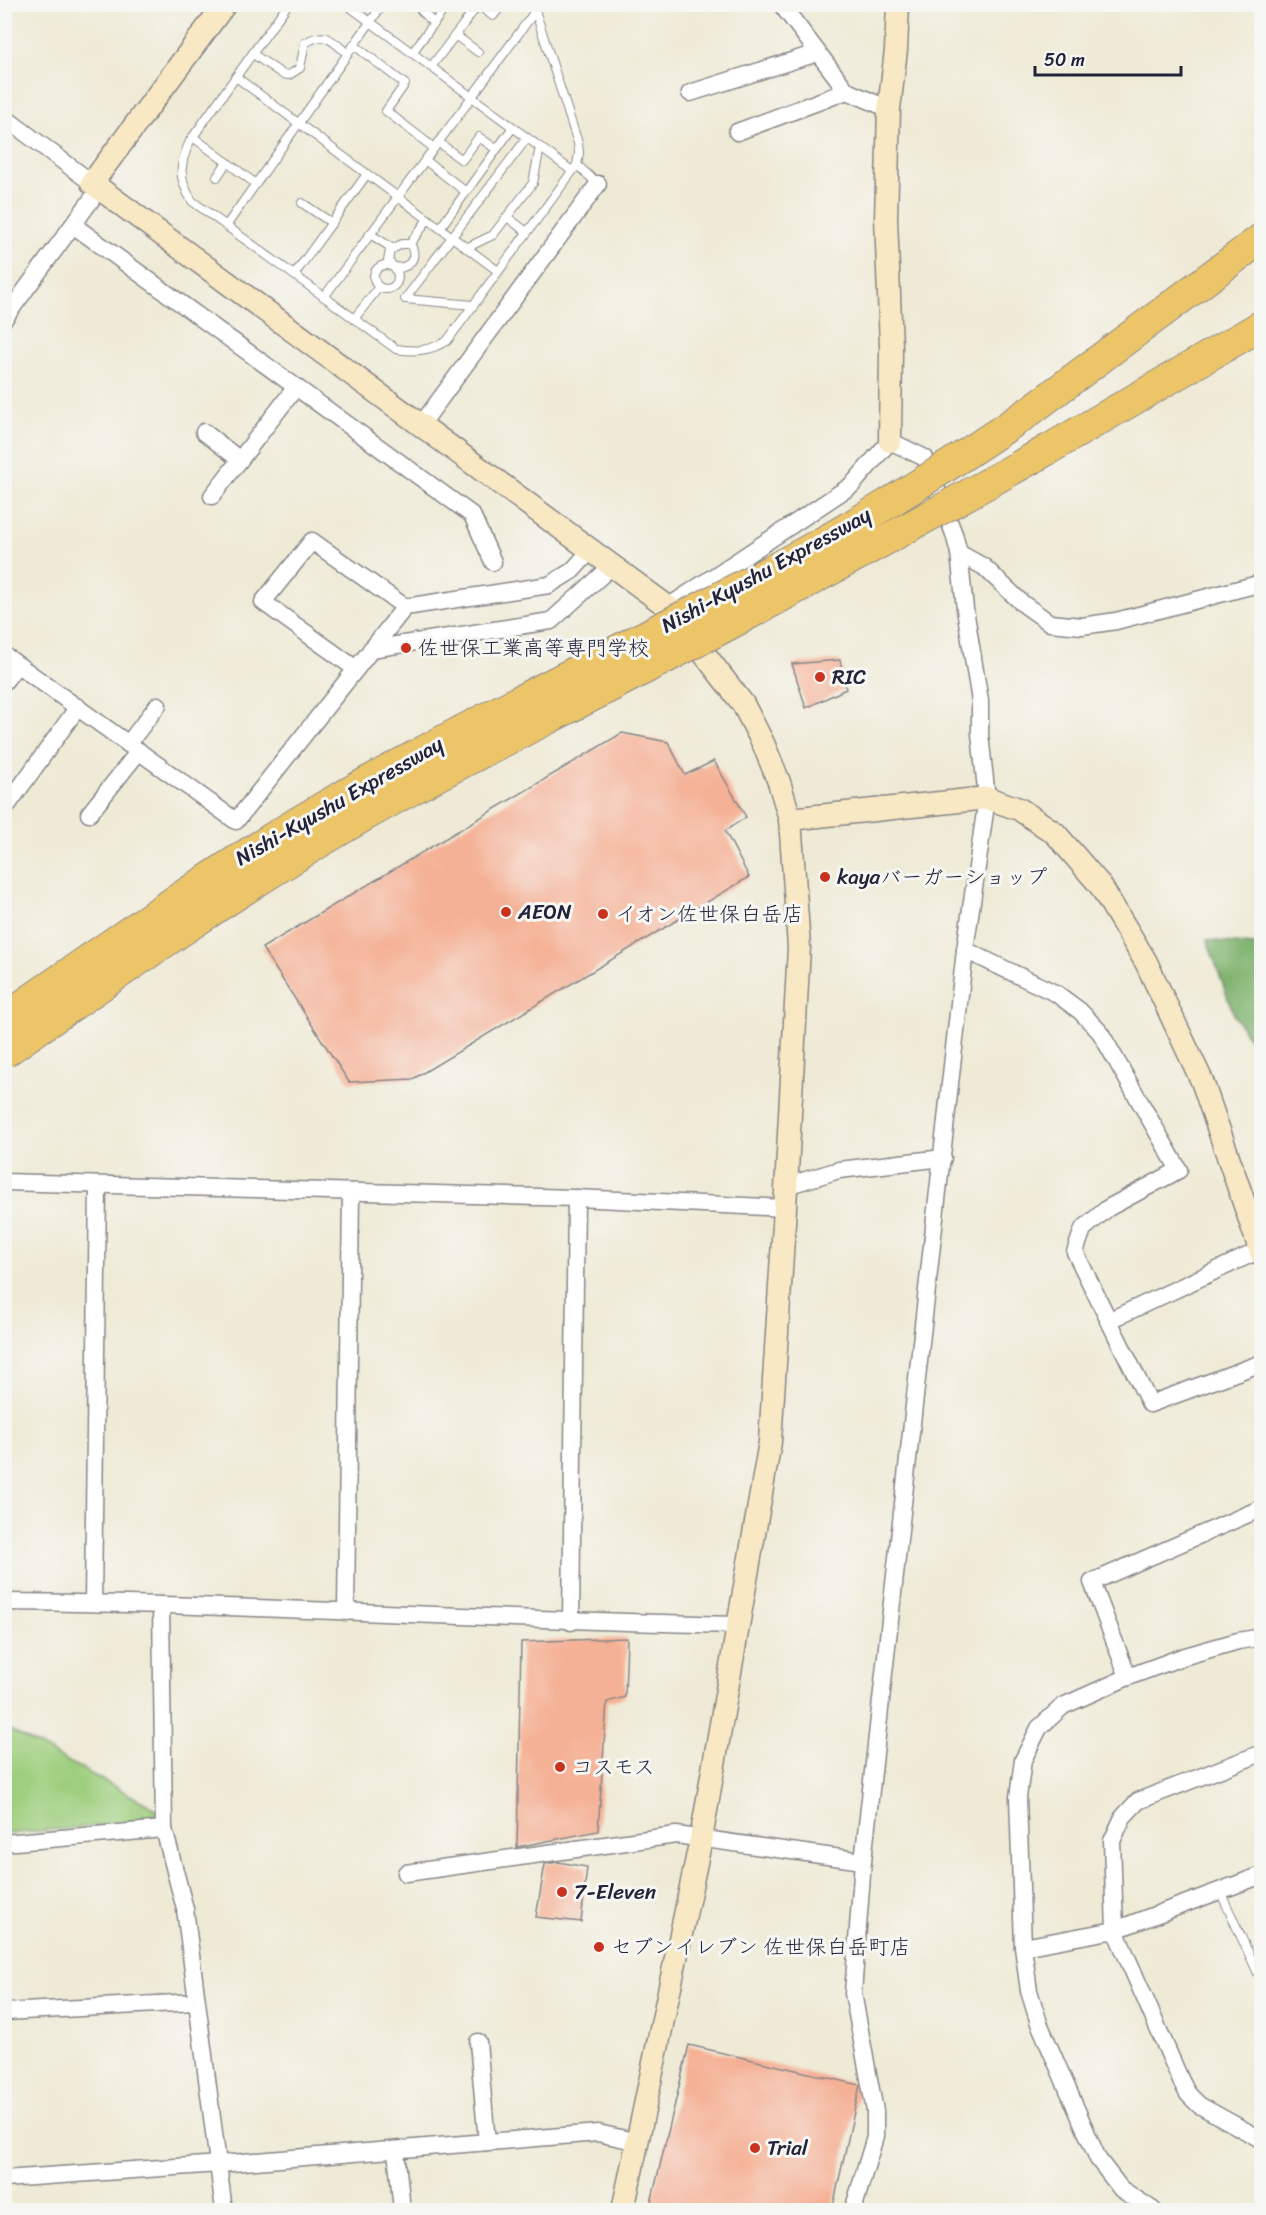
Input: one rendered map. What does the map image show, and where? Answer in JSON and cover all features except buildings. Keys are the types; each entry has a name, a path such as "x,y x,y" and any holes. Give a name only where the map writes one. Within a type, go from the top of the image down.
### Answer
{"highway":[{"name":"Nishi-Kyushu Expressway","path":"4,1018 214,874 318,810 416,755 812,548 953,463 1026,414 1262,238"},
{"name":"Nishi-Kyushu Expressway","path":"4,1053 245,888 351,824 812,580 1049,449 1262,324"}],"street":[{"path":"4,319 73,225 96,185 225,4"},
{"path":"781,4 847,91 889,109"},
{"path":"4,1036 376,790 668,607 852,485 890,441 891,347 886,218 889,109 896,50 898,4"},
{"path":"690,93 818,53"},
{"path":"737,132 847,91"},
{"path":"4,117 668,607 743,704 764,744 790,819 799,946 770,1442 700,1839 623,2211"},
{"path":"421,425 598,184"},
{"path":"73,225 472,515 493,562"},
{"path":"212,496 296,387"},
{"path":"204,432 240,460"},
{"path":"853,2211 875,2136 875,2110 853,1993 863,1861 943,1158 964,950 987,798 980,734 980,701 965,609 959,554 954,534 925,458 890,441"},
{"path":"356,669 263,602 312,541 405,607"},
{"path":"4,682 11,660 236,821 405,607 549,585 572,571 591,550"},
{"path":"959,554 984,567 1022,603 1050,623 1082,626 1116,621 1262,583"},
{"path":"371,649 551,621 612,566"},
{"path":"89,814 158,705"},
{"path":"4,810 78,707"},
{"path":"790,819 987,798 1020,809 1055,834 1100,885 1146,962 1202,1081 1261,1253 1108,1321"},
{"path":"964,950 1057,994 1087,1018 1100,1032 1179,1170 1108,1208 1083,1229 1075,1252 1150,1404 1262,1363"},
{"path":"4,1182 576,1198 786,1197 839,1170 943,1158"},
{"path":"93,1602 98,1185"},
{"path":"346,1611 351,1192"},
{"path":"571,1622 576,1198"},
{"path":"1128,1677 1092,1582 1262,1508"},
{"path":"4,1602 93,1602 571,1622 737,1625"},
{"path":"161,1605 164,1829 185,1909 195,2002 224,2211"},
{"path":"1153,2211 1121,2189 1098,2159 1039,2023 1029,1991 1023,1947 1018,1797 1023,1760 1040,1728 1063,1706 1128,1677 1193,1654 1238,1641 1262,1637"},
{"path":"1262,1753 1138,1801 1123,1817 1112,1841 1115,1930 1188,2094 1199,2105 1262,2140"},
{"path":"4,1843 164,1829"},
{"path":"406,1873 676,1835 863,1861"},
{"path":"1023,1947 1115,1930 1262,1875"},
{"path":"4,2012 195,2002"},
{"path":"477,2042 487,2142"},
{"path":"4,2179 598,2133 638,2142"},
{"path":"396,2150 402,2211"}],"lane":[{"path":"288,4 193,137 182,158 181,172 184,189 192,201 396,349 416,352 447,341 574,168 579,153 578,143 535,7"},
{"path":"346,4 527,138 598,184"},
{"path":"226,226 383,4"},
{"path":"420,4 421,10 434,24"},
{"path":"412,53 448,4"},
{"path":"431,67 478,5 493,16 503,4"},
{"path":"324,297 472,97 535,7"},
{"path":"455,35 478,52"},
{"path":"253,54 282,74 289,75 300,68 305,43 318,36 327,37 348,54"},
{"path":"354,45 405,84 386,111 462,160 479,137 496,149"},
{"path":"236,77 498,271"},
{"path":"440,228 513,127"},
{"path":"193,137 256,184"},
{"path":"472,305 405,299 527,138"},
{"path":"466,248 493,235 532,183 540,147"},
{"path":"425,160 466,192"},
{"path":"217,177 227,162"},
{"path":"294,275 367,174"},
{"path":"302,203 332,223"},
{"path":"507,217 527,232"},
{"path":"410,244 428,219"},
{"path":"370,234 392,249"},
{"path":"410,244 402,244 392,249 388,256 388,261 393,266 397,272 396,283 387,289 378,287 373,280 376,269 386,263 393,266 400,268 411,262 414,257 410,244"},
{"path":"354,319 378,287"},
{"path":"1220,1891 1262,1982"}],"green space":[{"path":"1207,940 1261,946 1261,1057 1234,1015"},
{"path":"4,1727 156,1809 154,1821 5,1834"}],"place":[{"name":"佐世保工業高等専門学校","path":"406,648"},
{"name":"RIC","path":"820,677"},
{"name":"kayaバーガーショップ","path":"825,877"},
{"name":"AEON","path":"506,912"},
{"name":"イオン佐世保白岳店","path":"603,914"},
{"name":"コスモス","path":"560,1767"},
{"name":"7-Eleven","path":"562,1892"},
{"name":"セブンイレブン 佐世保白岳町店","path":"599,1947"},
{"name":"Trial","path":"755,2148"}]}
